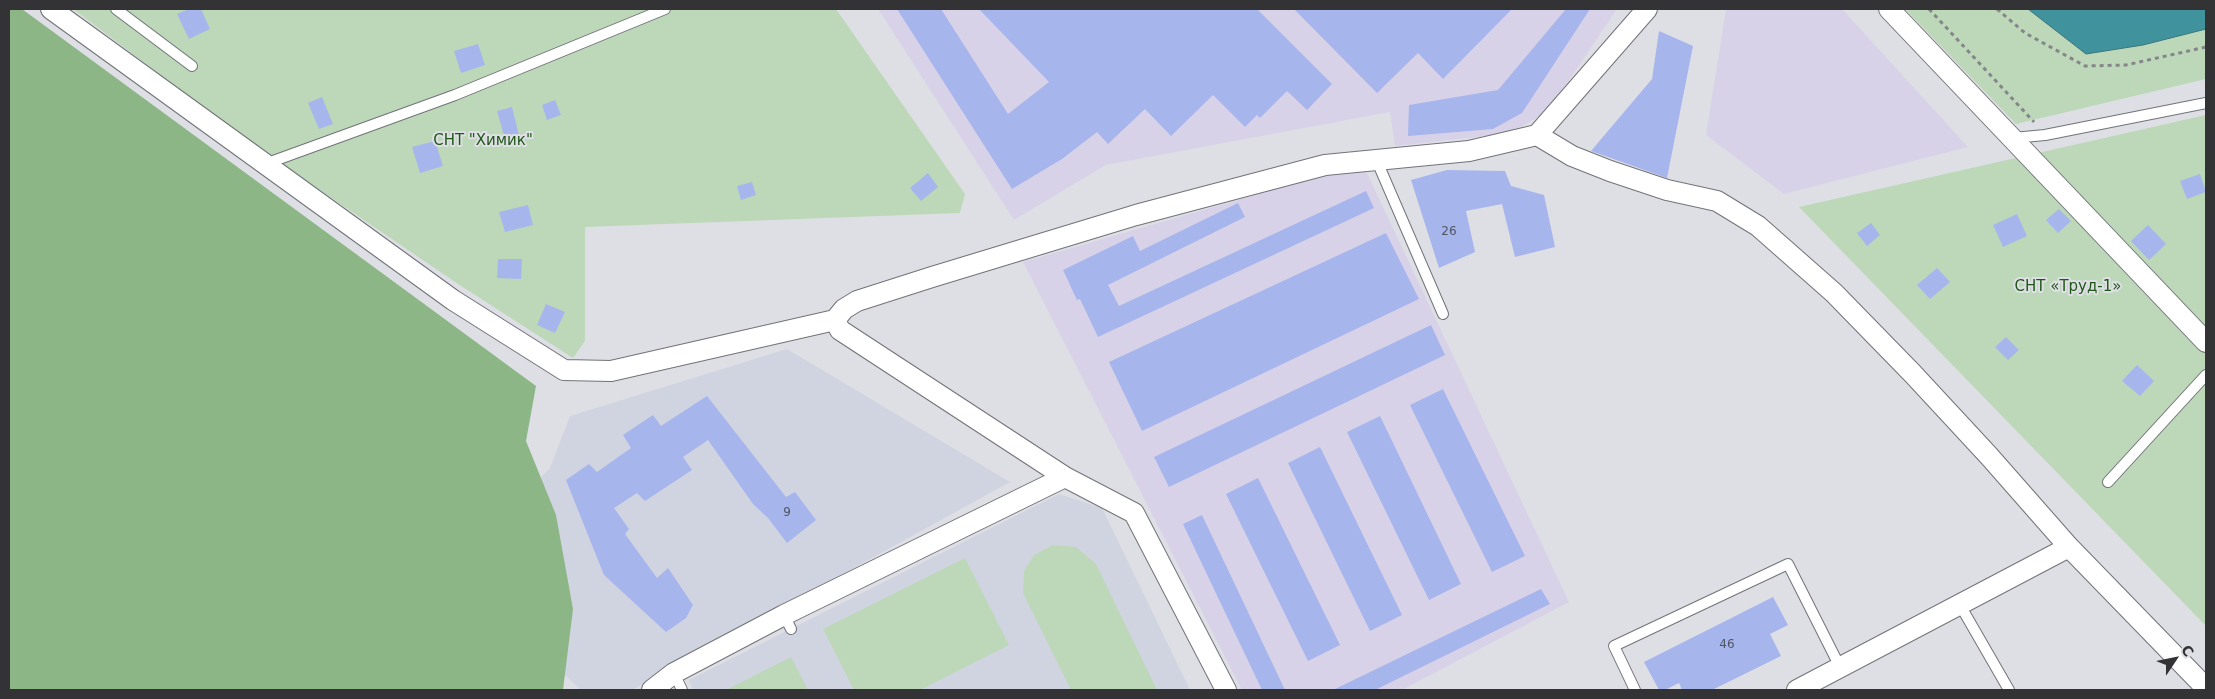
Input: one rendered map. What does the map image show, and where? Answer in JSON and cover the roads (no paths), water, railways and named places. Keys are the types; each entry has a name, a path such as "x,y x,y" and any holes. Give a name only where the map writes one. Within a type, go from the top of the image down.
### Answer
{"street":[{"path":"51,9 453,300 564,370 610,372 835,320 844,310 857,301 1136,215 1325,165 1469,151 1537,135 1647,9"},
{"path":"1889,9 2206,342"},
{"path":"1537,135 1572,156 1610,171 1667,190 1717,201 1758,226 1834,293 1913,374 1989,456 2069,547 2206,688"},
{"path":"835,320 840,330 1064,477 1134,513 1226,690"},
{"path":"652,690 678,682 1064,477"},
{"path":"1797,690 2069,547"}],"lane":[{"path":"116,9 192,66"},
{"path":"265,164 455,95 665,9"},
{"path":"2013,138 2045,135 2206,103"},
{"path":"1376,159 1444,314"},
{"path":"2108,482 2206,375"},
{"path":"1635,690 1614,646 1788,564 1840,667"},
{"path":"1960,604 2010,690"}],"water":[{"path":"2028,9 2206,9 2206,29 2143,45 2086,54"}],"park label":[{"name":"СНТ \"Химик\"","path":"483,141"},
{"name":"СНТ «Труд-1»","path":"2068,287"}]}
